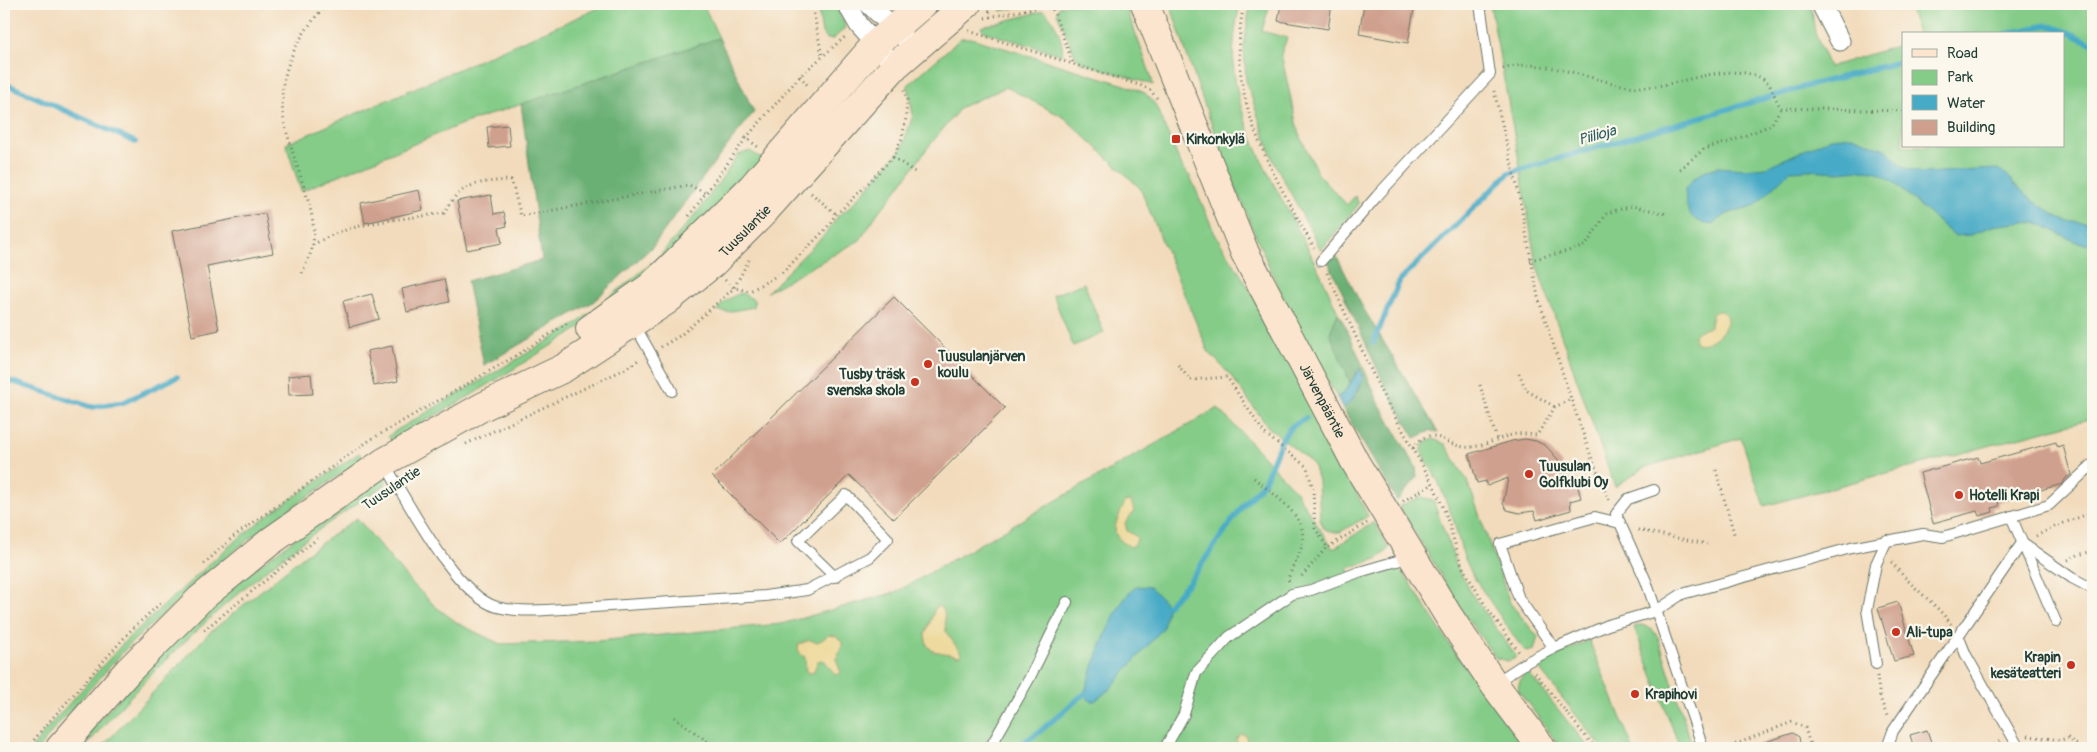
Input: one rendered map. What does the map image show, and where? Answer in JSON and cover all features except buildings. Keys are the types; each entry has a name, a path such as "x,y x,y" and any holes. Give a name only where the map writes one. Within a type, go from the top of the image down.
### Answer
{"main road":[{"name":"Tuusulantie","path":"60,748 128,671 200,599 271,541 384,462 482,407 564,368 628,314 650,287 752,187 876,32 923,4"},
{"name":"Järvenpääntie","path":"1150,11 1245,253 1355,462 1412,557 1494,684 1542,748"},
{"name":"Tuusulantie","path":"628,314 666,301 712,264 904,66 965,17"}],"street":[{"path":"847,4 876,32 904,66"},
{"path":"869,4 876,32 904,66"},
{"path":"1821,4 1840,41"}],"lane":[{"path":"1321,261 1377,196 1490,74 1480,4"},
{"path":"628,314 672,391"},
{"path":"384,462 452,570 469,590 495,606 522,611 765,596 807,590 835,577 870,557 888,539 846,495 798,541 835,577"},
{"path":"1494,684 1527,662 1554,648 1608,625 1656,612 1682,594 1851,548 1885,545 1923,534 1942,537 2049,505 2093,464"},
{"path":"1654,490 1628,499 1620,521 1646,580 1703,748"},
{"path":"2011,516 2056,622"},
{"path":"1554,648 1519,599 1500,544 1595,517 1620,521"},
{"path":"2022,543 2056,567 2093,588"},
{"path":"1887,748 1893,731 2022,543"},
{"path":"1876,664 1867,610 1876,564 1885,545"},
{"path":"1165,748 1184,714 1196,672 1229,637 1292,594 1311,590 1359,572 1412,557"},
{"path":"990,748 1029,680 1067,602"},
{"path":"1958,635 1966,655 2012,738 2020,748"}],"path":[{"path":"302,273 313,245 311,210 285,124 282,82 292,54 314,18 328,4"},
{"path":"812,4 822,56"},
{"path":"1244,4 1239,44 1240,78 1247,110 1261,147 1321,261 1382,392 1433,484 1444,509 1466,572 1484,605 1595,748"},
{"path":"1051,5 1073,64"},
{"path":"965,17 1073,64 1142,86 1150,90 1159,101"},
{"path":"746,138 800,76 822,56 876,32"},
{"path":"1707,544 1620,521 1593,462 1538,297 1518,190 1490,74 1516,64 1563,70 1608,82 1639,87 1734,72 1764,78 1772,87 1782,108 1902,111"},
{"path":"724,278 734,288 750,291 767,283 783,272 826,228 836,214 893,157 902,138 906,118 907,99 904,66"},
{"path":"1680,169 1704,149 1732,141 1771,125 1782,108"},
{"path":"893,157 916,173"},
{"path":"313,245 326,237 356,226 444,213 451,199 465,187 486,181 511,180 521,216 689,185 705,193"},
{"path":"811,192 836,214"},
{"path":"1530,260 1586,245 1607,214 1632,206 1667,214"},
{"path":"458,448 625,368 681,335 734,288"},
{"path":"1178,365 1190,380 1227,377 1264,434 1307,467 1313,490 1315,528 1327,547"},
{"path":"1519,373 1526,390 1555,407"},
{"path":"1480,385 1498,440"},
{"path":"1413,448 1419,440 1426,436 1435,436 1450,444 1466,448 1517,434 1537,435 1555,407 1571,399"},
{"path":"1570,466 1593,462"},
{"path":"1716,470 1735,537"},
{"path":"1254,478 1288,507 1301,526 1303,540 1288,579 1292,594"},
{"path":"1398,504 1433,484"},
{"path":"2022,543 2056,526 2093,512"},
{"path":"1292,594 1301,578 1327,547 1372,520"},
{"path":"201,632 324,533"},
{"path":"1885,545 1903,577 1943,614 1958,635"},
{"path":"2056,567 2078,555 2093,551"},
{"path":"1876,664 1880,698 1893,731"},
{"path":"674,717 716,748"},
{"path":"1726,748 1792,722 1806,728 1812,748"},
{"path":"2012,738 2025,735 2061,740 2068,738 2081,748"}],"green space":[{"path":"608,4 703,4 719,38 462,124 301,191 286,144"},
{"path":"817,4 834,4 844,22 845,28 833,39 827,39 822,33"},
{"path":"1008,4 1032,4 1001,11 1000,9"},
{"path":"1067,4 1125,4 1153,85 1081,62 1075,55 1057,13 1059,7"},
{"path":"1170,4 1240,4 1235,29 1233,55 1239,97 1255,146 1303,238 1338,313 1330,333 1350,382 1344,393 1337,397 1295,322 1272,274 1210,121"},
{"path":"1250,4 1270,4 1262,31 1287,38 1281,54 1298,131 1318,174 1347,205 1355,196 1359,204 1321,250 1273,160 1246,81 1244,47"},
{"path":"1490,4 1811,4 1815,33 1829,67 1902,44 1902,148 2064,148 2064,32 1917,32 1908,4 2093,4 2093,418 1764,506 1741,438 1643,468 1615,487 1536,264"},
{"path":"1044,11 1048,14 1058,31 1062,44 1062,55 985,32 981,27"},
{"path":"719,38 754,112 653,246 593,302 484,365 467,281 542,260 521,104"},
{"path":"961,38 971,38 1125,85 1145,93 1155,104 1183,169 1190,176 1215,234 1249,288 1311,402 1368,516 1340,532 1330,532 1322,527 1318,481 1313,464 1268,427 1231,376 1208,351 1140,188 1065,118 1006,87 961,107 879,211 860,240 767,292 826,233 838,216 849,208 902,148 913,115 908,85"},
{"path":"750,151 763,159 661,265 578,329 470,396 391,440 388,437 575,325 657,259 700,209 738,155"},
{"path":"1334,251 1362,306 1438,432 1430,431 1415,438 1386,388 1328,261"},
{"path":"1084,283 1104,333 1073,346 1053,295"},
{"path":"742,293 754,300 754,307 726,312 717,310 728,299"},
{"path":"1338,313 1379,403 1416,467 1417,478 1397,501 1343,409 1358,390 1361,384 1362,373 1360,368 1350,382 1330,333"},
{"path":"1218,408 1294,489 1333,549 1374,522 1389,549 1379,558 1347,569 1352,577 1373,572 1399,570 1409,581 1455,653 1525,748 101,748 208,634 306,554 357,518 406,577 436,607 459,624 500,644 597,641 781,624 896,592"},
{"path":"1433,439 1445,444 1468,482 1510,603 1538,637 1534,650 1526,652 1474,578 1464,557 1452,516 1438,481 1421,451 1425,442"},
{"path":"359,453 362,456 358,462 274,520 230,554 131,643 39,748 32,748 50,725 126,640 227,548 269,514"},
{"path":"384,478 387,481 384,486 301,543 224,605 153,673 84,748 75,748 169,646 220,598 287,544"},
{"path":"1421,497 1433,500 1457,567 1473,596 1516,656 1514,659 1508,661 1496,658 1467,618 1399,506"},
{"path":"1642,625 1652,629 1658,637 1693,748 1680,748 1634,627"},
{"path":"1589,640 1633,748 1602,748 1537,666"},
{"path":"1528,672 1589,748 1561,748 1518,690 1521,680"}],"sand":[{"path":"1717,311 1724,312 1726,316 1727,320 1724,329 1710,341 1700,344 1695,342 1694,335 1698,331 1710,327 1712,314"},
{"path":"1131,501 1134,511 1125,523 1127,531 1137,537 1136,543 1131,547 1118,537 1115,527 1125,502"},
{"path":"936,606 939,606 944,611 946,632 961,653 960,656 933,651 927,645 925,635"},
{"path":"828,635 836,636 842,642 842,647 836,659 841,673 835,675 825,661 821,660 818,661 813,673 806,672 805,657 801,655 798,649 799,644 810,640 819,641"},
{"path":"1241,734 1246,735 1247,743 1253,743 1253,746 1256,746 1256,748 1239,748 1236,739"}],"water":[{"path":"1853,136 1887,150 1905,168 1922,173 1998,169 2007,175 2027,196 2056,216 2068,222 2093,222 2093,246 2074,241 2040,224 2024,222 1992,226 1971,235 1954,236 1891,180 1876,171 1790,171 1756,205 1727,214 1712,225 1698,221 1690,214 1686,203 1685,189 1693,179 1704,171 1718,167 1744,169 1767,167 1831,138"},
{"path":"1360,368 1363,380 1352,400 1343,409 1337,397 1344,393"},
{"path":"1137,586 1150,587 1168,605 1163,628 1110,689 1095,701 1090,701 1084,694 1105,636 1120,606 1128,594"}],"waterway":[{"name":"Piilioja","path":"2014,32 2047,25 2068,32 2093,44"},
{"name":"Piilioja","path":"1373,343 1400,280 1509,173 1807,86 1902,61"},
{"path":"4,83 135,142"},
{"path":"4,379 92,407 124,402 177,377"},
{"path":"1168,605 1189,582 1241,508 1264,482 1282,439 1291,427 1306,418"},
{"path":"1015,748 1038,733 1084,694"}],"place":[{"name":"Kirkonkylä","path":"1176,139"},
{"name":"Tuusulanjärven koulu","path":"928,364"},
{"name":"Tusby träsk svenska skola","path":"915,382"},
{"name":"Tuusulan Golfklubi Oy","path":"1529,474"},
{"name":"Hotelli Krapi","path":"1959,495"},
{"name":"Ali-tupa","path":"1896,632"},
{"name":"Krapin kesäteatteri","path":"2071,665"},
{"name":"Krapihovi","path":"1635,694"}]}
